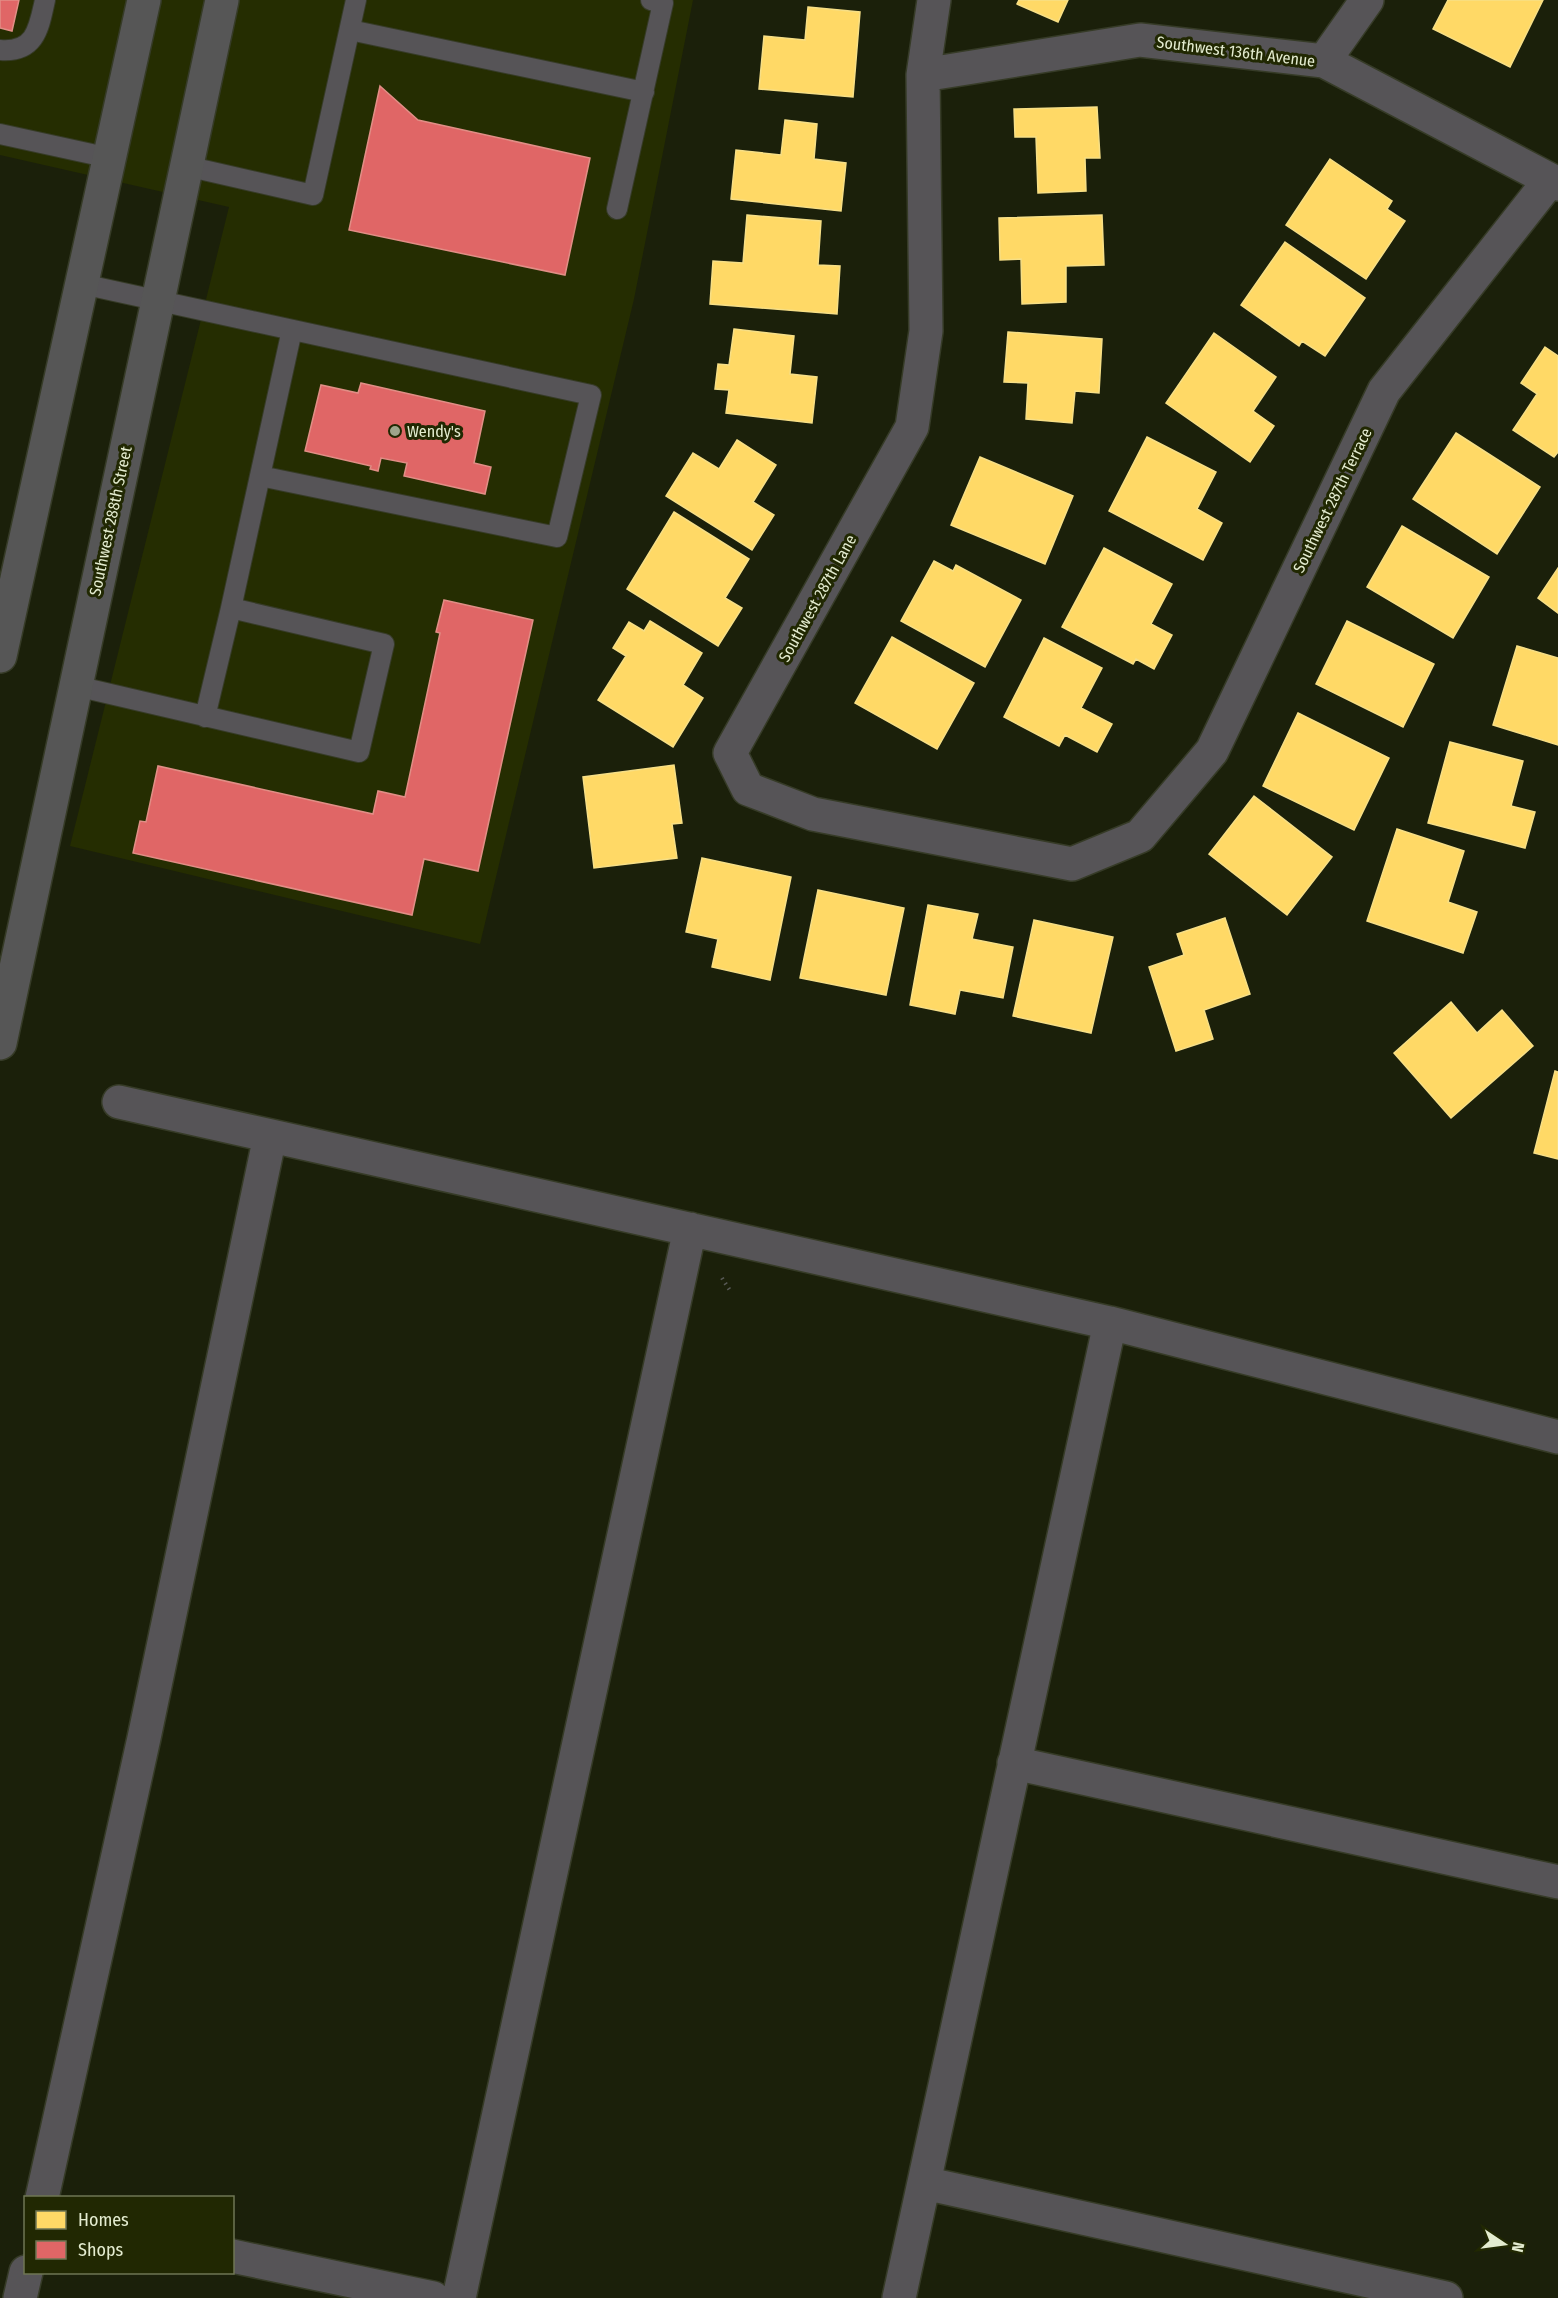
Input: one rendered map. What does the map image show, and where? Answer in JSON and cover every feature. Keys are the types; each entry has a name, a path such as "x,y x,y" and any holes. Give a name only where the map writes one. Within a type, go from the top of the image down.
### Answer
{"main road":[{"path":"0,656 144,0"},
{"name":"Southwest 288th Street","path":"0,1043 222,0"}],"street":[{"name":"Southwest 287th Lane","path":"934,0 923,75 927,331 912,427 730,753 748,789 813,814 1072,864 1140,836"},
{"path":"1324,62 1367,0"},
{"name":"Southwest 136th Avenue","path":"923,75 1140,40 1324,62 1554,182"},
{"name":"Southwest 287th Terrace","path":"1140,836 1212,751 1384,391 1554,182"},
{"path":"119,1102 1110,1323 1558,1437"},
{"path":"42,2196 144,1738 270,1136"},
{"path":"459,2298 690,1229"},
{"path":"899,2298 1110,1323"},
{"path":"1014,1763 1558,1882"},
{"path":"924,2183 1446,2298"},
{"path":"234,2256 433,2298"},
{"path":"20,2298 26,2274"}],"lane":[{"path":"0,50 25,46 38,32 45,0"},
{"path":"186,166 313,195 356,0"},
{"path":"617,209 663,3 651,0"},
{"path":"350,30 644,92"},
{"path":"0,135 110,158"},
{"path":"82,284 591,395 557,537 260,476"},
{"path":"205,717 292,330"},
{"path":"76,686 358,752 384,644 231,608"}],"path":[{"path":"722,1278 731,1292"}],"shaded area":[{"path":"0,0 693,0 634,299 480,944 70,846 229,207 0,155"}],"building: Homes":[{"path":"1019,0 1068,0 1058,22 1017,4"},
{"path":"1448,0 1543,0 1510,67 1433,29"},
{"path":"808,7 860,12 853,97 759,89 764,36 805,40"},
{"path":"1097,107 1100,158 1085,158 1086,191 1038,193 1036,137 1015,137 1014,109"},
{"path":"785,120 817,124 814,159 846,163 841,211 731,199 736,150 781,155"},
{"path":"1330,159 1392,201 1387,209 1405,221 1366,279 1286,225"},
{"path":"747,215 821,221 818,265 840,266 837,314 710,304 713,261 743,263"},
{"path":"1102,215 1104,265 1066,266 1066,302 1022,304 1021,259 1000,260 999,218"},
{"path":"1285,242 1365,298 1325,356 1302,341 1299,346 1241,305"},
{"path":"734,329 794,336 790,374 817,377 812,423 726,413 729,390 715,389 718,364 729,365"},
{"path":"1008,332 1102,339 1099,393 1075,391 1072,423 1026,419 1028,383 1004,382"},
{"path":"1214,333 1276,377 1253,411 1274,426 1250,462 1166,403"},
{"path":"1545,347 1558,356 1558,452 1554,457 1513,430 1537,394 1521,383"},
{"path":"1456,433 1540,487 1497,554 1413,499"},
{"path":"1147,437 1216,472 1197,509 1222,523 1203,560 1109,511"},
{"path":"737,440 776,465 753,502 774,515 752,550 666,496 693,453 719,469"},
{"path":"980,457 1073,496 1045,564 951,525"},
{"path":"674,512 749,559 725,598 742,608 718,646 627,589"},
{"path":"1402,526 1489,577 1453,638 1367,587"},
{"path":"1104,548 1172,584 1151,624 1172,635 1154,669 1136,659 1133,664 1062,627"},
{"path":"934,561 953,571 956,565 1021,600 985,667 901,621"},
{"path":"1558,568 1558,613 1538,598"},
{"path":"650,621 702,653 683,685 703,698 673,747 598,700 626,656 613,648 629,622 644,631"},
{"path":"1347,621 1434,664 1403,727 1316,684"},
{"path":"892,637 974,683 937,749 855,703"},
{"path":"1044,638 1102,668 1081,708 1112,724 1097,752 1065,735 1059,746 1004,717"},
{"path":"1517,646 1558,658 1558,745 1493,725"},
{"path":"1298,713 1389,758 1354,830 1263,786"},
{"path":"1450,742 1523,761 1511,806 1535,812 1525,848 1428,823"},
{"path":"674,765 682,823 672,824 677,858 594,868 583,777"},
{"path":"1254,796 1332,857 1287,915 1209,854"},
{"path":"1397,829 1464,851 1448,902 1477,912 1463,953 1367,921"},
{"path":"702,858 791,877 770,980 712,967 718,939 686,932"},
{"path":"818,890 904,908 886,995 800,978"},
{"path":"928,905 978,914 972,939 1013,947 1003,998 960,990 955,1014 910,1005"},
{"path":"1225,918 1250,994 1204,1010 1213,1039 1176,1051 1149,967 1184,955 1177,934"},
{"path":"1034,920 1113,937 1091,1033 1013,1016"},
{"path":"1451,1002 1477,1033 1502,1010 1533,1046 1451,1118 1394,1053"},
{"path":"1555,1071 1558,1072 1558,1159 1534,1153"}],"building: Shops":[{"path":"0,0 19,0 12,31 0,28"},
{"path":"380,86 418,120 590,158 565,275 349,230"},
{"name":"Wendy's","path":"361,383 485,411 474,463 491,467 485,494 404,476 407,463 381,458 378,471 370,469 371,466 305,451 321,385 358,393"},
{"path":"444,600 533,620 478,871 424,859 412,915 133,853 140,821 146,822 158,766 373,814 378,791 405,797 440,633 436,632"}],"place":[{"name":"Wendy's","path":"395,431"}]}
